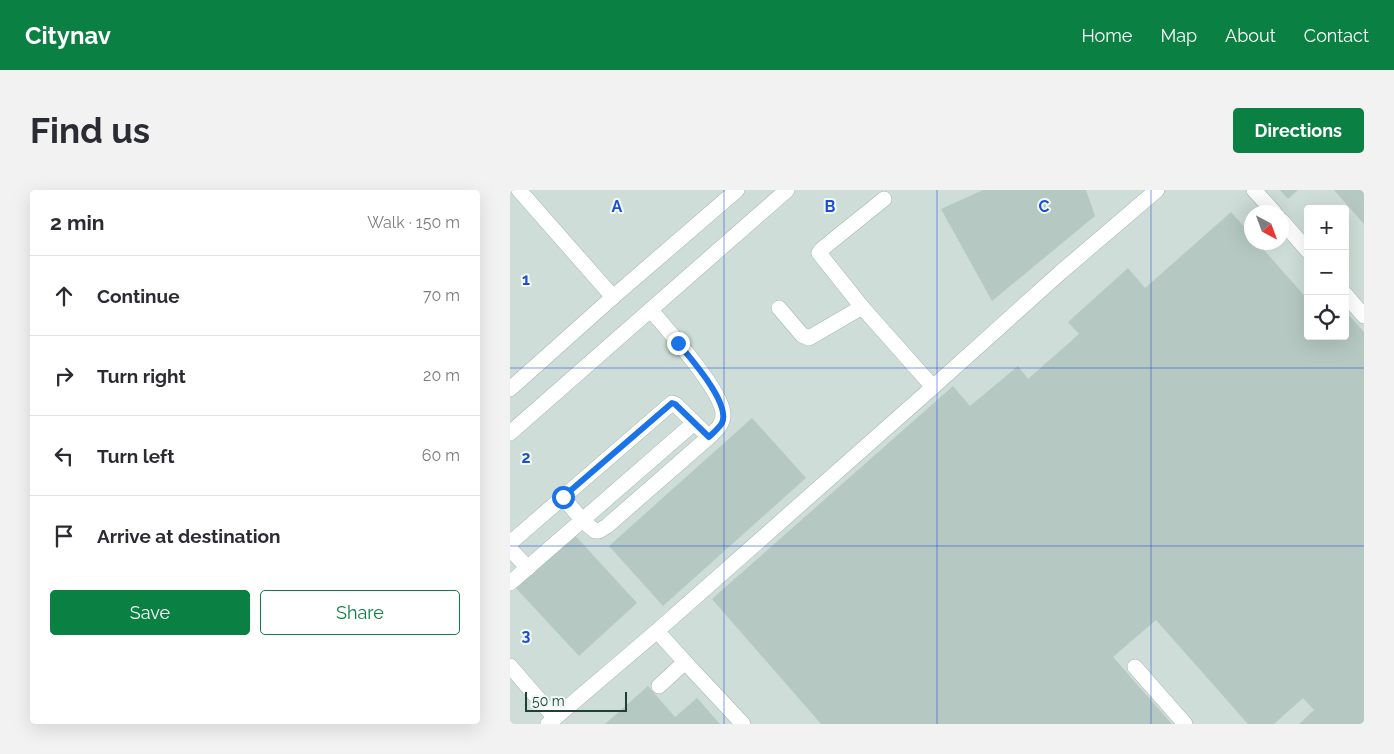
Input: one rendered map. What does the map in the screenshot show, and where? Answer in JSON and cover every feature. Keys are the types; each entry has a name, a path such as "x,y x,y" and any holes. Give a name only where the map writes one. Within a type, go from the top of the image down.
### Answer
{"street":[{"path":"519,190 613,298"},
{"path":"510,389 737,190"},
{"path":"510,432 787,190"},
{"path":"510,666 552,721 933,388 1061,272 1157,190"},
{"path":"1254,190 1268,205"},
{"path":"884,199 819,253 862,307 933,388"},
{"path":"1289,229 1307,250"},
{"path":"1346,295 1364,316"},
{"path":"779,308 802,335 809,338 862,307"},
{"path":"563,497 582,520 595,531 599,531 709,437 718,428 723,419 724,414 708,380 651,310"},
{"path":"510,543 672,403 709,437"},
{"path":"510,583 694,423"},
{"path":"510,549 528,568"},
{"path":"656,631 743,724"},
{"path":"658,686 685,662"},
{"path":"1135,667 1185,724"}],"shaded area":[{"path":"510,190 1364,190 1364,724 510,724"}],"building":[{"path":"983,190 1086,190 1095,216 992,301 941,209"},
{"path":"1280,190 1298,190 1288,199"},
{"path":"1334,190 1364,190 1364,224 1349,205"},
{"path":"1231,212 1244,227 1244,250 1264,250 1304,295 1304,340 1349,340 1349,315 1364,332 1364,724 1299,724 1314,710 1303,698 1274,724 1248,724 1156,620 1113,657 1172,724 821,724 712,599 953,386 970,406 1018,366 1028,379 1079,334 1068,322 1128,268 1145,288"},
{"path":"752,418 806,478 663,606 609,546"},
{"path":"571,531 637,603 579,656 513,585"},
{"path":"648,686 675,717 697,698 720,724 605,724"}],"route":[{"path":"563,497 672,403 709,437 722,423 723,410 708,380 678,343"}]}
